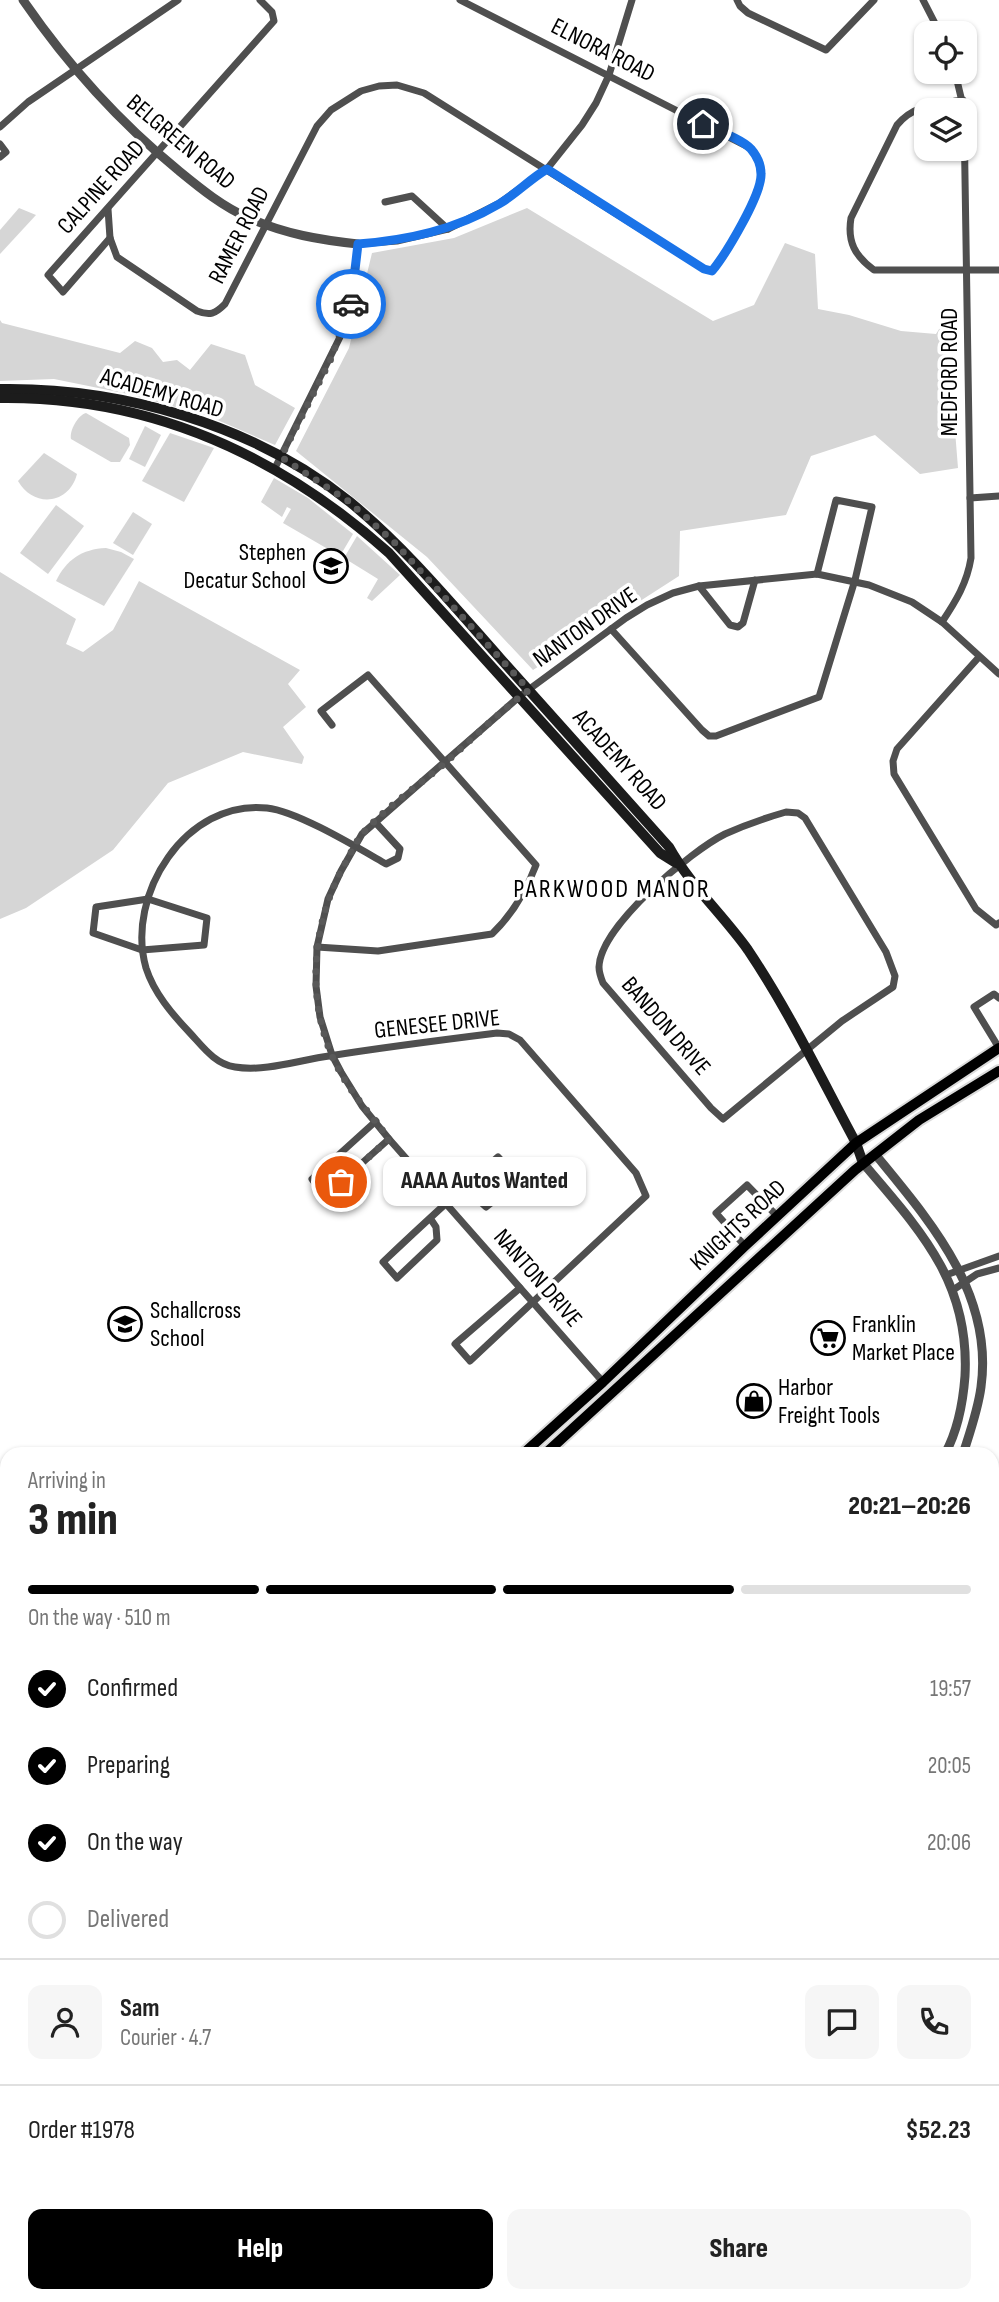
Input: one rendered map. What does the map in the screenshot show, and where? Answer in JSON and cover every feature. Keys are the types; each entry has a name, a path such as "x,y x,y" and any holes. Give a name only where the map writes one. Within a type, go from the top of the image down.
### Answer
{"main road":[{"name":"ACADEMY ROAD","path":"0,389 68,390 135,402 205,422 281,457 348,501 395,543 525,693"},
{"name":"ACADEMY ROAD","path":"0,398 66,400 147,415 220,441 275,468 354,521 389,553 525,693 669,847 679,865 719,911 768,981 856,1143 863,1163"},
{"name":"KNIGHTS ROAD","path":"531,1447 856,1143 999,1048"},
{"name":"KNIGHTS ROAD","path":"553,1447 863,1163 919,1120 999,1071"},
{"path":"856,1143 874,1154"}],"street":[{"name":"BELGREEN ROAD","path":"23,0 74,69 122,120 157,153 224,205 267,225 314,239 358,244"},
{"path":"0,127 28,102 74,69 178,0"},
{"name":"CALPINE ROAD","path":"110,238 63,292 48,275 273,22 272,12 260,0"},
{"name":"ELNORA ROAD","path":"460,0 750,148 759,161 761,176 758,191 721,260 712,271 547,169"},
{"path":"275,468 342,333 351,307 358,244 397,240 448,229 498,204 547,169 582,125 609,75 632,0"},
{"path":"737,0 748,13 826,50 874,0"},
{"path":"923,0 934,21"},
{"name":"RAMER ROAD","path":"110,238 117,257 197,311 216,313 225,304 317,126 342,101 361,91 374,88 397,85 424,93 547,169"},
{"path":"914,110 907,113 897,125 851,218 848,234 854,250 862,261 874,270 999,270"},
{"path":"0,144 6,152 0,157"},
{"name":"MEDFORD ROAD","path":"942,622 961,593 971,558 965,161"},
{"path":"385,202 412,196 448,229"},
{"path":"108,209 110,238"},
{"path":"970,498 999,496"},
{"path":"611,629 709,736 716,736 819,697 855,580 872,507 836,500 817,574"},
{"name":"NANTON DRIVE","path":"603,1382 389,1139 352,1092 331,1055 320,1017 316,986 317,947 328,899 354,847 362,834 375,822 525,693 647,605 673,593 699,586 817,574 855,580 912,602 942,622 999,674"},
{"path":"699,586 730,625 738,627 743,622 755,580"},
{"path":"979,657 897,749 893,761 894,774 975,909 997,924"},
{"path":"317,947 378,951 492,934 522,897 536,865 368,675 321,711 332,725"},
{"path":"142,950 142,931 148,899 159,872 172,852 190,833 212,818 247,808 282,810 386,864 398,858 400,849 375,822"},
{"name":"BANDON DRIVE","path":"786,812 798,813 886,952 895,976 893,987 842,1021 722,1118 603,982 599,967 604,949 627,915 656,884 679,865 724,835 760,819 786,812"},
{"path":"148,899 207,918 204,945 142,950 93,933 96,906 148,899"},
{"name":"GENESEE DRIVE","path":"142,950 146,970 156,992 180,1023 215,1060 236,1067 254,1068 497,1033 509,1034 520,1040 636,1173 646,1196 533,1301"},
{"path":"999,998 994,993 974,1007 999,1048"},
{"path":"376,1121 312,1180 325,1196 389,1139"},
{"path":"874,1154 937,1230 965,1282 974,1308 981,1348 981,1385 965,1447"},
{"path":"429,1219 436,1227 437,1240 397,1278 383,1262 446,1203 464,1187 498,1157 520,1180 486,1207 464,1187"},
{"path":"863,1163 920,1230 953,1290 966,1360 960,1416 948,1447"},
{"path":"745,1246 716,1213 747,1185 777,1216"},
{"path":"946,1275 999,1255"},
{"path":"953,1290 978,1274 999,1268"},
{"path":"520,1288 455,1344 470,1361 533,1301"}],"shaded area":[{"path":"19,208 36,215 0,254 0,230"},
{"path":"527,208 713,321 754,305 785,243 815,254 818,309 849,315 901,331 936,334 946,318 958,468 920,474 875,435 811,456 786,515 680,531 679,576 533,670 427,557 296,451 349,348 372,253 454,238"},
{"path":"0,320 2,323 120,353 135,341 152,348 163,362 177,360 190,370 211,344 245,355 255,385 295,408 275,445 208,416 128,394 54,379 0,381"},
{"path":"86,413 129,438 130,445 120,462 111,462 71,439 75,424"},
{"path":"145,426 161,435 145,467 129,459"},
{"path":"170,433 214,448 184,502 142,481"},
{"path":"44,453 77,474 67,492 59,497 41,499 32,496 18,481"},
{"path":"274,478 308,498 353,534 340,556 283,523 291,509 287,507 282,517 261,502"},
{"path":"56,505 84,526 48,574 20,553"},
{"path":"133,512 152,524 133,555 113,543"},
{"path":"357,536 400,575 372,601 367,598 378,579 344,558"},
{"path":"106,548 134,559 104,606 56,581 65,567 82,553"},
{"path":"0,572 76,619 66,644 83,652 113,630 139,581 300,670 288,684 306,707 283,727 304,757 302,764 243,752 168,783 113,850 26,908 0,919"}],"way so far":[{"path":"341,1182 389,1139 352,1092 331,1055 320,1017 316,986 317,947 328,899 362,834 529,690 420,568 371,520 321,481 281,457 330,361 351,304"}],"place":[{"name":"Stephen Decatur School","path":"331,566"},
{"name":"AAAA Autos Wanted","path":"341,1182"},
{"name":"Schallcross School","path":"125,1324"},
{"name":"Franklin Market Place","path":"828,1338"},
{"name":"Harbor Freight Tools","path":"754,1401"}],"district":[{"name":"PARKWOOD MANOR","path":"612,889"}],"route":[{"path":"351,304 358,244 397,240 448,229 498,204 547,169 704,269 712,271 721,260 758,191 761,176 759,161 750,148 703,124"}]}
